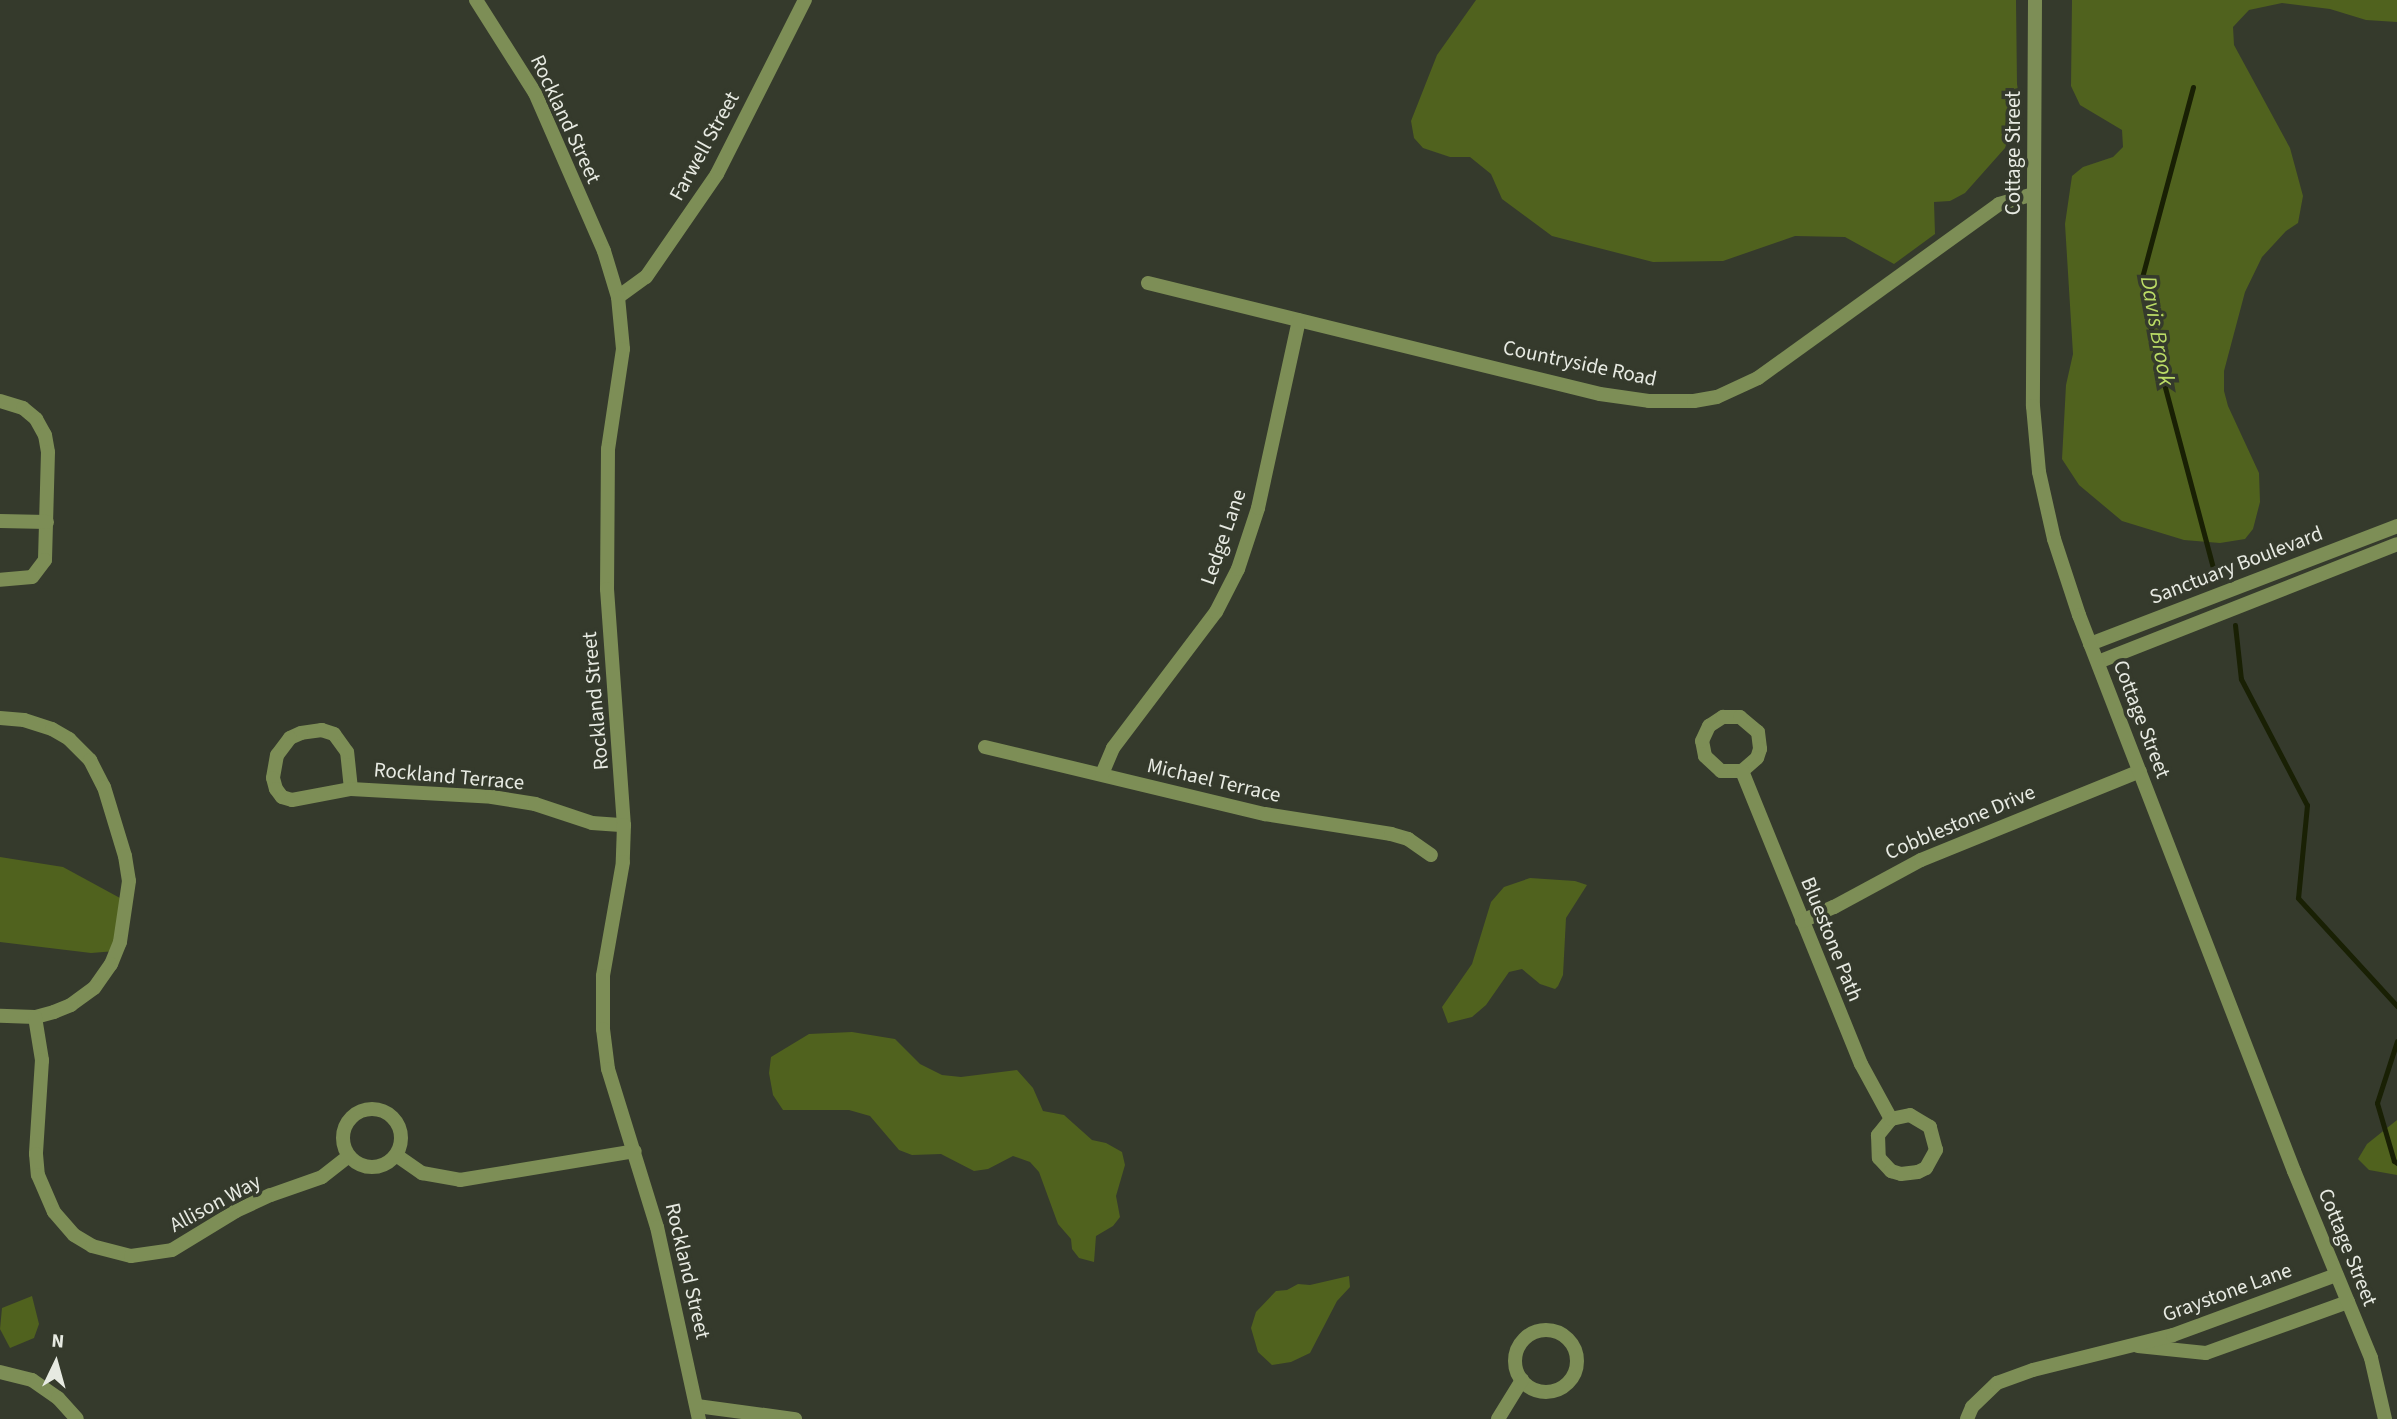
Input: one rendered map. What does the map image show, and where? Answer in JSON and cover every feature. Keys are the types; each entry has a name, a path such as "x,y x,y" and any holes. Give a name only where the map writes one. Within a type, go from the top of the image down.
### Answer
{"street":[{"name":"Rockland Street","path":"476,0 535,93 604,251 618,297 623,349 608,449 607,589 624,825 623,862 603,976 602,998 608,1069 657,1227 698,1413"},
{"name":"Cottage Street","path":"2035,0 2032,373 2035,441 2054,538 2090,644 2336,1275 2371,1358 2385,1419"},
{"name":"Farwell Street","path":"618,297 646,277 717,174 803,1"},
{"name":"Countryside Road","path":"1149,283 1600,394 1649,401 1694,401 1717,397 1758,378 1999,204 2034,194"},
{"name":"Ledge Lane","path":"1102,775 1113,748 1216,612 1238,569 1258,508 1299,320"},
{"path":"0,401 15,404 30,413 45,435 47,522 46,552 38,573 21,580 0,580"},
{"path":"0,521 47,522"},
{"name":"Sanctuary Boulevard","path":"2090,644 2397,526"},
{"name":"Sanctuary Boulevard","path":"2098,662 2397,544"},
{"path":"1723,717 1740,717 1758,732 1760,749 1757,758 1742,771 1721,771 1705,756 1702,741 1709,726 1723,717"},
{"path":"0,718 43,725 77,746 100,778 128,868 124,926 111,964 87,994 63,1009 35,1017 0,1016"},
{"name":"Rockland Terrace","path":"351,789 347,752 334,734 322,730 300,733 290,738 277,755 274,778 282,797 304,800 351,789 513,799 592,823 624,825"},
{"name":"Michael Terrace","path":"985,747 1265,814 1391,834 1408,839 1431,855"},
{"name":"Bluestone Path","path":"1742,771 1861,1064 1891,1119"},
{"name":"Cobblestone Drive","path":"1802,921 1834,907 1921,860 2140,771"},
{"name":"Allison Way","path":"35,1017 43,1068 36,1154 38,1175 54,1212 75,1235 92,1246 131,1256 172,1250 236,1212 271,1195 322,1177 349,1156"},
{"path":"368,1109 382,1110 399,1126 401,1141 396,1155 377,1166 362,1165 349,1156 343,1142 345,1128 354,1115 368,1109"},
{"path":"1910,1115 1921,1119 1935,1135 1936,1150 1933,1160 1918,1172 1900,1174 1891,1171 1880,1158 1878,1135 1891,1119 1910,1115"},
{"path":"396,1155 422,1173 460,1180 635,1150"},
{"name":"Graystone Lane","path":"1966,1419 1972,1407 1997,1383 2033,1370 2173,1335 2336,1275"},
{"name":"Graystone Lane","path":"2132,1345 2206,1353 2348,1302"},
{"path":"1550,1330 1568,1339 1577,1357 1573,1377 1567,1384 1549,1392 1538,1391 1522,1380 1515,1361 1522,1341 1539,1331 1550,1330"},
{"path":"0,1372 32,1380 58,1398 77,1419"},
{"path":"1499,1419 1522,1380"},
{"path":"698,1413 795,1419"}],"green space":[{"path":"1476,0 2016,0 2017,84 2020,102 2005,148 1965,193 1950,201 1934,202 1935,234 1894,264 1845,237 1795,236 1723,261 1653,262 1552,236 1502,199 1491,174 1470,157 1450,157 1423,148 1414,138 1411,121 1437,55"},
{"path":"2072,0 2397,0 2397,22 2366,20 2330,9 2282,3 2249,10 2233,27 2234,45 2290,148 2303,196 2298,223 2286,231 2262,257 2245,292 2224,371 2224,391 2228,406 2259,473 2260,502 2253,529 2245,539 2220,543 2184,540 2122,521 2079,485 2062,459 2066,385 2073,354 2065,224 2072,176 2083,167 2113,157 2123,147 2122,130 2080,105 2071,86"},
{"path":"0,857 63,867 120,898 116,951 91,953 0,942"},
{"path":"1530,878 1575,881 1587,885 1566,918 1563,975 1558,986 1555,989 1540,984 1522,969 1509,972 1486,1005 1472,1017 1448,1023 1442,1007 1472,964 1491,902 1504,887"},
{"path":"852,1032 895,1039 920,1064 942,1075 961,1077 1017,1070 1033,1088 1043,1111 1064,1115 1092,1140 1106,1143 1122,1152 1125,1165 1116,1196 1120,1217 1113,1226 1096,1236 1094,1262 1079,1258 1072,1249 1071,1239 1058,1224 1039,1172 1030,1162 1013,1156 988,1169 974,1171 941,1154 912,1155 899,1150 870,1116 849,1110 783,1110 773,1095 769,1073 771,1057 809,1034"},
{"path":"2397,1120 2397,1175 2369,1170 2358,1159 2367,1144"},
{"path":"1349,1276 1350,1287 1337,1301 1310,1353 1291,1362 1272,1365 1258,1352 1251,1328 1256,1312 1276,1291 1287,1290 1298,1284 1310,1285"},
{"path":"32,1296 39,1324 34,1338 10,1348 0,1329 2,1308"}],"waterway":[{"name":"Davis Brook","path":"2193,87 2142,277 2154,346 2215,576"},
{"name":"Davis Brook","path":"2235,625 2241,679 2307,805 2298,898 2397,1006"},
{"name":"Davis Brook","path":"2397,1041 2377,1103 2394,1161 2397,1163"}]}
